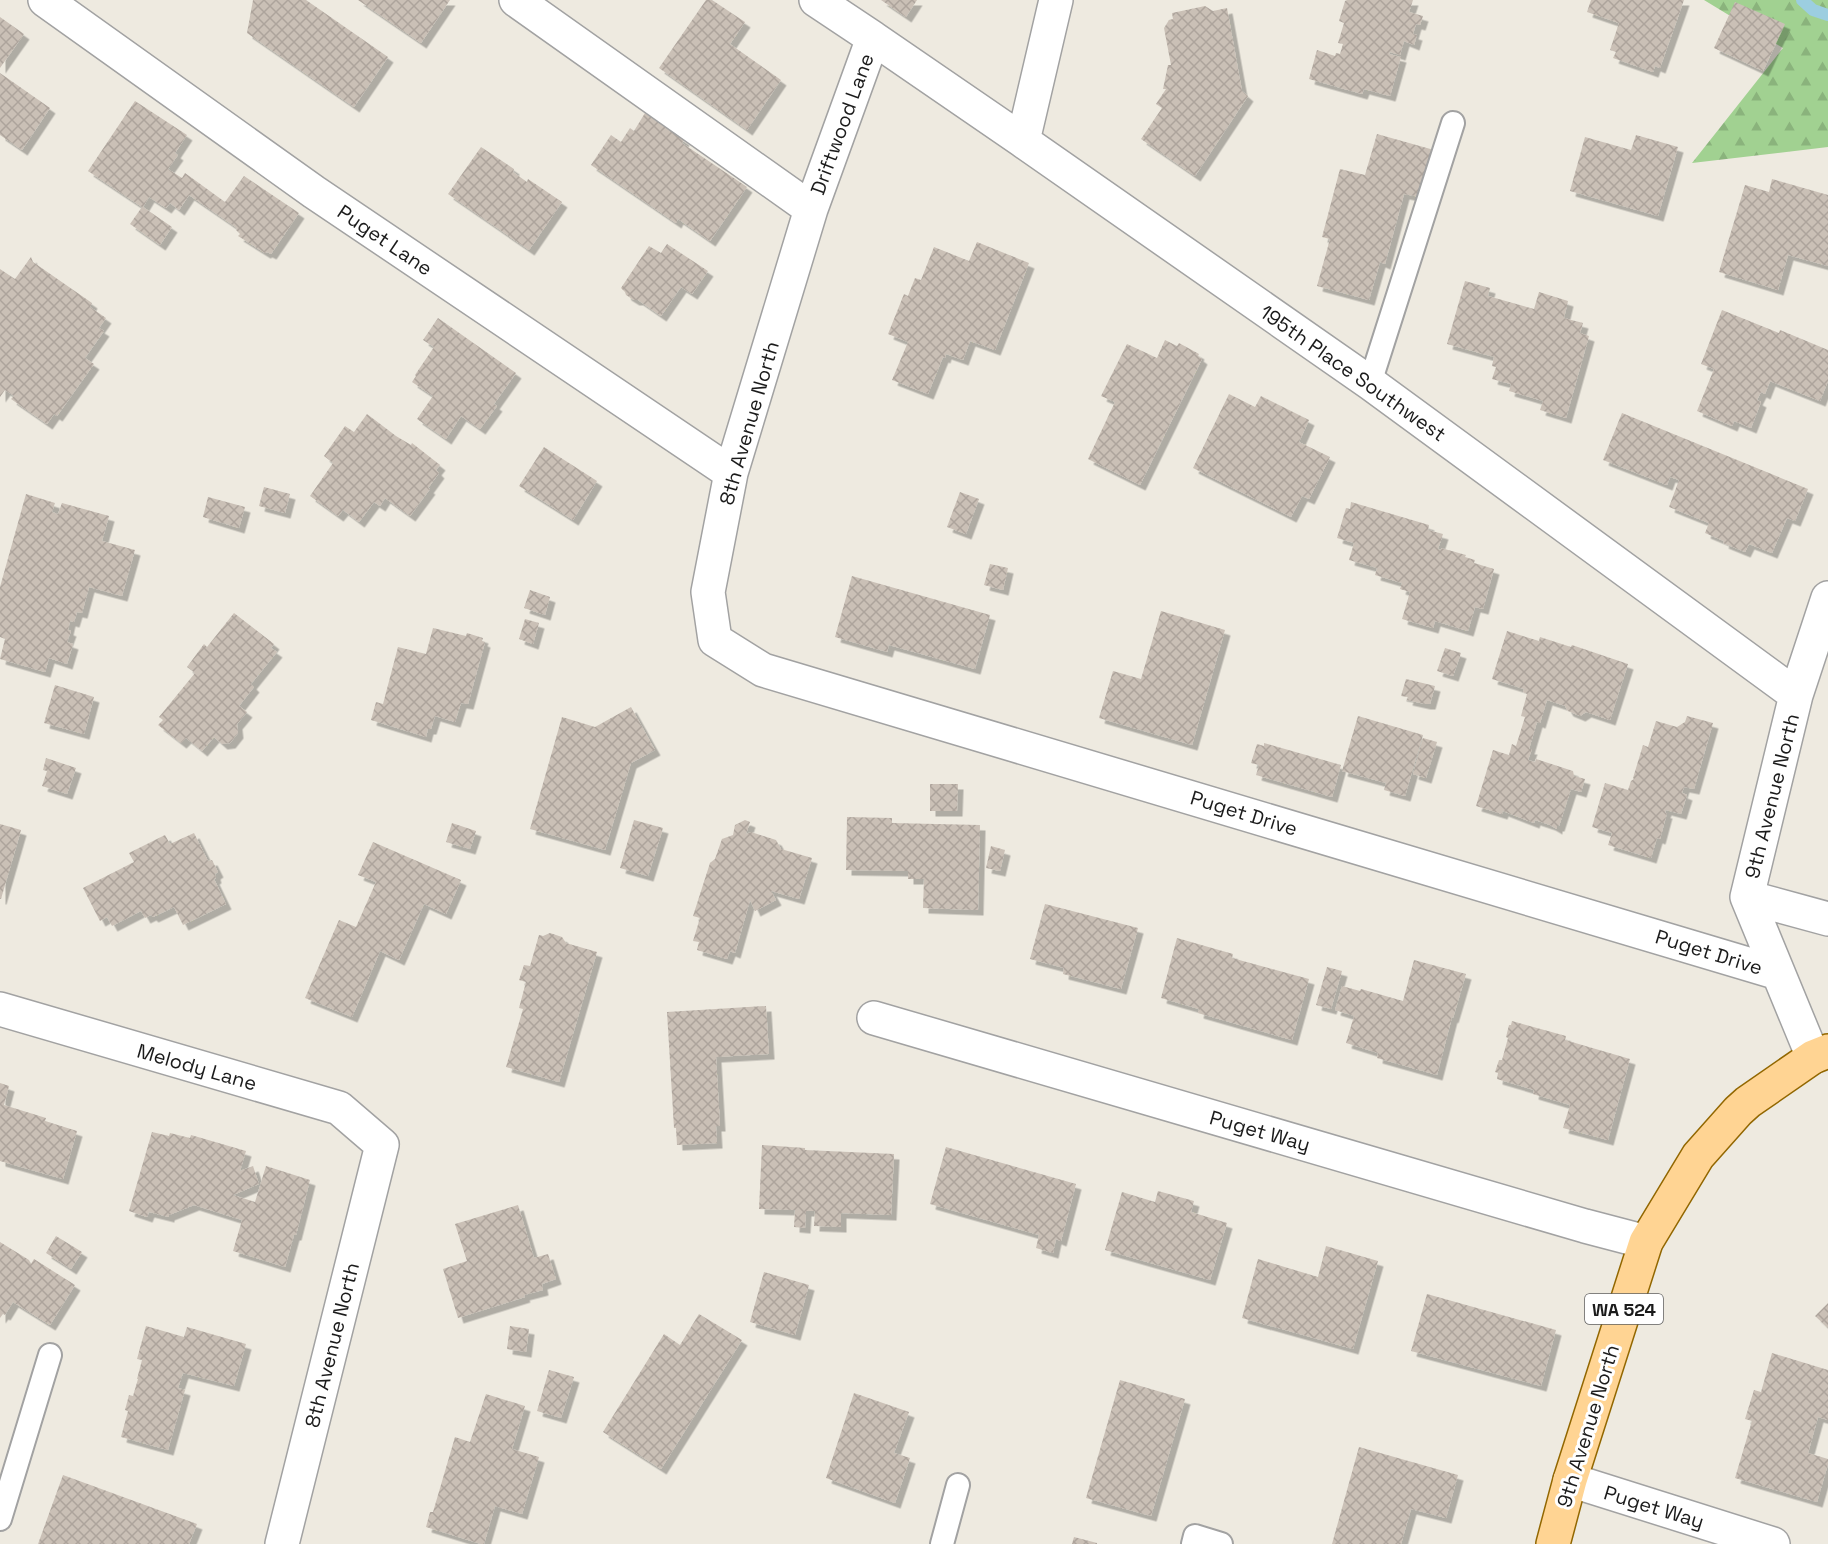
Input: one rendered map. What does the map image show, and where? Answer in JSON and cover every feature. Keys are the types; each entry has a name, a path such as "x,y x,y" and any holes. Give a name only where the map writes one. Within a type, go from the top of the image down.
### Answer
{"main road":[{"name":"9th Avenue North","path":"1553,1544 1570,1480 1646,1242 1698,1156 1731,1118 1748,1102 1821,1054"}],"street":[{"name":"Puget Lane","path":"45,0 314,192 731,473"},
{"name":"Driftwood Lane","path":"516,0 811,209 873,38 1023,141"},
{"path":"816,0 873,38"},
{"path":"1023,141 1056,0"},
{"name":"195th Place Southwest","path":"1023,141 1370,383 1796,694"},
{"name":"8th Avenue North","path":"715,640 708,592 731,473 811,209"},
{"name":"9th Avenue North","path":"1821,1054 1778,973 1747,897 1796,694 1828,598"},
{"name":"Puget Drive","path":"715,640 764,670 1778,973"},
{"path":"1747,897 1828,919"},
{"name":"Melody Lane","path":"0,1009 339,1108 382,1145"},
{"name":"Puget Way","path":"874,1018 1573,1223 1646,1242"},
{"name":"8th Avenue North","path":"282,1544 382,1145"},
{"name":"Puget Way","path":"1570,1480 1773,1544"}],"lane":[{"path":"1370,383 1453,123"},
{"path":"0,1519 50,1355"},
{"path":"942,1544 958,1485"},
{"path":"1193,1544 1195,1536 1221,1544"}],"green space":[{"path":"1704,0 1828,0 1828,147 1692,163 1783,48"}],"building":[{"path":"253,0 306,0 388,57 354,107 247,33"},
{"path":"358,0 450,0 421,43"},
{"path":"706,0 712,0 745,22 730,44 781,80 747,130 659,68"},
{"path":"881,0 917,0 906,17"},
{"path":"1347,0 1413,0 1409,12 1423,16 1420,25 1416,24 1413,34 1417,35 1414,45 1404,41 1400,55 1390,52 1389,54 1401,57 1390,96 1364,89 1362,94 1309,79 1317,50 1335,56 1336,53 1340,54 1343,44 1338,43 1344,23 1339,21"},
{"path":"1591,0 1684,0 1660,68 1655,66 1653,72 1613,58 1616,52 1610,50 1619,23 1587,12"},
{"path":"1735,2 1785,24 1763,71 1714,48"},
{"path":"1205,6 1213,11 1227,8 1242,91 1248,96 1195,176 1141,139 1162,108 1156,104 1166,89 1163,89 1168,65 1171,65 1164,28 1169,20 1173,19 1172,13"},
{"path":"0,17 24,34 0,68"},
{"path":"0,73 50,108 22,150 0,135"},
{"path":"135,101 187,135 175,153 178,155 168,169 182,178 185,173 225,202 244,176 299,213 271,254 265,253 238,236 240,234 237,228 189,195 179,210 170,203 166,208 149,197 143,207 172,227 160,245 130,224 142,207 88,171"},
{"path":"645,113 684,140 682,143 747,187 710,241 678,219 676,223 591,165 611,135 621,142 630,128 634,131"},
{"path":"1377,134 1434,150 1420,197 1404,194 1385,264 1380,262 1369,300 1317,286 1330,239 1322,237 1340,169 1365,175"},
{"path":"1636,135 1678,147 1658,216 1570,191 1585,137 1631,150"},
{"path":"481,147 514,169 513,172 527,182 528,179 562,202 529,250 448,194"},
{"path":"1772,179 1828,195 1828,266 1788,255 1778,290 1719,272 1745,185 1769,192"},
{"path":"977,242 1029,263 995,350 970,341 963,360 946,354 928,394 892,380 908,342 888,334 904,294 908,296 915,278 921,280 934,247 969,261"},
{"path":"667,244 708,271 692,294 681,287 661,316 638,300 626,295 621,288 649,246 661,253"},
{"path":"31,257 33,262 92,303 90,307 106,318 99,328 104,331 85,358 94,364 57,416 54,414 47,424 11,399 14,396 5,390 0,397 0,269 15,279"},
{"path":"1465,281 1490,288 1488,296 1534,309 1539,292 1568,301 1564,318 1583,323 1580,333 1589,336 1566,418 1540,410 1543,401 1509,391 1511,384 1492,379 1496,367 1492,366 1494,357 1447,344"},
{"path":"1722,310 1828,350 1828,381 1820,401 1770,381 1765,394 1761,392 1757,400 1761,402 1751,428 1734,421 1732,426 1697,411 1714,369 1701,364"},
{"path":"438,318 516,373 494,404 497,406 480,429 461,416 446,439 417,419 433,396 412,382 434,347 423,340"},
{"path":"1165,340 1177,346 1179,343 1199,354 1198,356 1202,359 1140,485 1088,459 1115,402 1101,396 1127,344 1157,358"},
{"path":"1229,394 1255,407 1261,396 1309,420 1299,442 1330,457 1309,499 1302,496 1291,517 1193,468"},
{"path":"1622,413 1808,489 1795,521 1787,518 1772,553 1749,544 1745,552 1723,543 1724,541 1705,533 1709,523 1669,507 1679,480 1670,477 1667,485 1603,460"},
{"path":"367,414 396,436 411,445 412,443 440,465 436,470 439,473 428,488 430,489 410,516 385,498 380,506 374,502 359,522 343,510 338,516 310,496 333,463 324,456 345,426 354,432"},
{"path":"544,447 597,481 573,520 519,486"},
{"path":"264,487 290,494 285,513 259,506"},
{"path":"960,492 979,499 966,534 947,527"},
{"path":"26,494 55,503 52,512 58,514 62,503 109,516 102,541 135,550 122,596 89,587 82,613 77,612 74,622 70,621 68,630 71,631 67,642 73,644 67,664 49,658 45,672 0,659 5,639 0,637 0,587"},
{"path":"208,497 245,507 239,528 203,517"},
{"path":"1351,502 1429,525 1428,530 1443,534 1438,549 1466,555 1465,557 1475,560 1474,563 1494,569 1483,609 1475,607 1468,631 1435,621 1433,628 1402,619 1410,592 1400,589 1402,583 1375,575 1377,568 1349,560 1354,543 1337,538 1346,508 1350,509"},
{"path":"990,564 1008,568 1003,590 984,585"},
{"path":"852,576 990,615 975,669 889,645 887,652 835,637"},
{"path":"530,590 550,597 545,615 524,608"},
{"path":"1161,611 1225,630 1192,745 1099,718 1113,671 1141,679"},
{"path":"234,613 274,644 271,648 277,652 251,684 254,687 239,706 247,712 237,724 238,733 230,743 222,744 214,737 202,751 186,738 181,743 158,725 163,720 159,717 195,673 187,667 204,644 207,647"},
{"path":"525,619 539,623 533,644 519,639"},
{"path":"433,628 466,636 467,633 483,638 482,641 485,642 468,704 461,703 455,722 435,716 426,737 371,720 376,702 383,704 398,647 426,654"},
{"path":"1507,631 1539,641 1540,637 1571,647 1572,645 1628,664 1610,720 1586,712 1580,716 1568,711 1565,706 1547,700 1540,723 1537,722 1528,760 1535,762 1536,759 1573,771 1574,776 1585,779 1581,792 1571,789 1557,829 1535,820 1534,823 1503,811 1502,814 1476,806 1493,750 1509,755 1512,744 1516,746 1525,717 1521,716 1527,694 1523,692 1524,689 1492,679"},
{"path":"1445,648 1461,653 1453,676 1437,671"},
{"path":"1406,679 1435,686 1430,704 1407,700 1408,697 1401,696"},
{"path":"55,685 94,697 84,734 44,723"},
{"path":"631,707 655,750 631,763 605,850 530,829 562,717 595,727"},
{"path":"1358,716 1423,735 1405,796 1384,790 1386,783 1342,771"},
{"path":"1687,716 1713,723 1694,789 1684,787 1682,793 1687,795 1681,814 1666,810 1660,839 1657,838 1651,858 1608,845 1612,833 1592,827 1605,783 1628,790 1634,779 1643,745 1648,747 1656,721 1677,727 1685,722"},
{"path":"1423,738 1437,742 1426,778 1413,774"},
{"path":"1264,743 1341,765 1332,797 1256,775 1259,765 1251,763 1257,744 1264,746"},
{"path":"46,758 76,768 67,794 42,786 47,771 43,770"},
{"path":"930,784 958,784 957,811 930,811"},
{"path":"847,817 892,818 892,823 980,825 978,910 923,908 924,879 908,879 908,871 846,870"},
{"path":"634,820 663,828 648,876 620,868"},
{"path":"745,820 750,822 746,834 751,832 776,840 781,849 812,858 799,899 771,891 776,900 755,911 750,900 735,953 730,951 727,959 697,950 699,942 693,941 700,918 693,916 710,863 715,859 722,839 733,835 735,825"},
{"path":"452,823 476,831 470,849 446,842"},
{"path":"0,824 21,830 1,899 0,899"},
{"path":"194,833 208,861 212,860 218,872 214,879 226,904 183,925 174,907 153,917 151,915 145,918 141,911 112,926 107,917 100,921 83,888 134,862 129,853 165,835 170,844"},
{"path":"373,842 461,880 446,914 424,904 399,960 380,951 352,1017 305,998 339,920 356,927 376,882 358,875"},
{"path":"991,846 1005,850 1000,871 986,868"},
{"path":"1045,904 1138,928 1121,989 1063,974 1064,968 1030,959"},
{"path":"550,933 562,937 566,943 597,952 559,1082 506,1067 523,1009 519,1008 526,982 519,980 524,965 530,966 539,935"},
{"path":"1177,938 1233,954 1232,958 1309,979 1292,1040 1198,1013 1199,1009 1161,998"},
{"path":"1414,960 1466,974 1437,1075 1377,1058 1378,1053 1346,1043 1354,1016 1335,1010 1342,986 1403,1001"},
{"path":"1327,967 1342,971 1331,1009 1316,1005"},
{"path":"766,1006 769,1054 716,1057 720,1126 716,1126 717,1143 677,1145 667,1012"},
{"path":"1512,1021 1566,1036 1565,1040 1630,1059 1608,1140 1563,1128 1570,1105 1533,1094 1534,1090 1497,1079 1498,1073 1495,1072 1499,1060 1502,1060 1509,1025"},
{"path":"0,1083 9,1086 4,1105 46,1118 45,1121 77,1131 63,1179 0,1161"},
{"path":"152,1132 169,1136 170,1133 190,1138 191,1135 246,1151 240,1171 253,1166 259,1184 233,1195 255,1202 266,1166 310,1180 285,1267 233,1251 242,1220 194,1205 169,1215 169,1217 149,1212 147,1217 129,1211"},
{"path":"762,1145 805,1148 805,1150 894,1154 891,1215 841,1213 841,1227 814,1226 815,1211 806,1211 805,1228 794,1227 795,1210 759,1209"},
{"path":"946,1147 1076,1184 1061,1241 1056,1239 1053,1253 1036,1248 1039,1235 930,1204"},
{"path":"1158,1191 1194,1201 1191,1212 1227,1223 1210,1280 1105,1250 1122,1192 1155,1202"},
{"path":"518,1205 534,1258 548,1254 556,1279 542,1284 543,1290 458,1318 443,1269 467,1261 455,1224"},
{"path":"56,1236 82,1252 71,1269 46,1253"},
{"path":"0,1242 29,1260 31,1264 34,1259 75,1285 50,1325 13,1302 5,1315 3,1314 0,1318"},
{"path":"1326,1246 1378,1261 1353,1349 1242,1318 1258,1259 1318,1277"},
{"path":"764,1272 809,1285 795,1335 750,1322"},
{"path":"1427,1294 1556,1330 1541,1386 1411,1351"},
{"path":"1828,1303 1828,1328 1815,1316"},
{"path":"699,1314 742,1340 661,1469 603,1432 664,1334 680,1345"},
{"path":"146,1326 184,1337 187,1327 246,1344 234,1386 183,1373 178,1388 185,1390 168,1450 121,1437 128,1411 125,1410 129,1395 133,1396 138,1379 142,1360 137,1359"},
{"path":"510,1326 529,1329 526,1352 507,1349"},
{"path":"1772,1353 1828,1370 1828,1420 1818,1417 1808,1453 1828,1459 1817,1502 1735,1478 1752,1421 1745,1419 1754,1390 1761,1392"},
{"path":"549,1370 574,1377 561,1418 537,1411"},
{"path":"1120,1380 1185,1399 1151,1516 1086,1498"},
{"path":"854,1393 909,1412 894,1453 910,1458 895,1503 826,1478"},
{"path":"486,1394 525,1406 512,1449 539,1457 522,1514 495,1506 484,1544 481,1544 426,1527 430,1512 433,1512 455,1437 470,1442"},
{"path":"1359,1447 1458,1475 1446,1518 1411,1509 1401,1544 1332,1544"},
{"path":"63,1475 197,1524 189,1544 38,1544"},
{"path":"1074,1537 1097,1543 1097,1544 1072,1544"}],"waterway":[{"path":"1802,0 1813,10 1828,15"}]}
